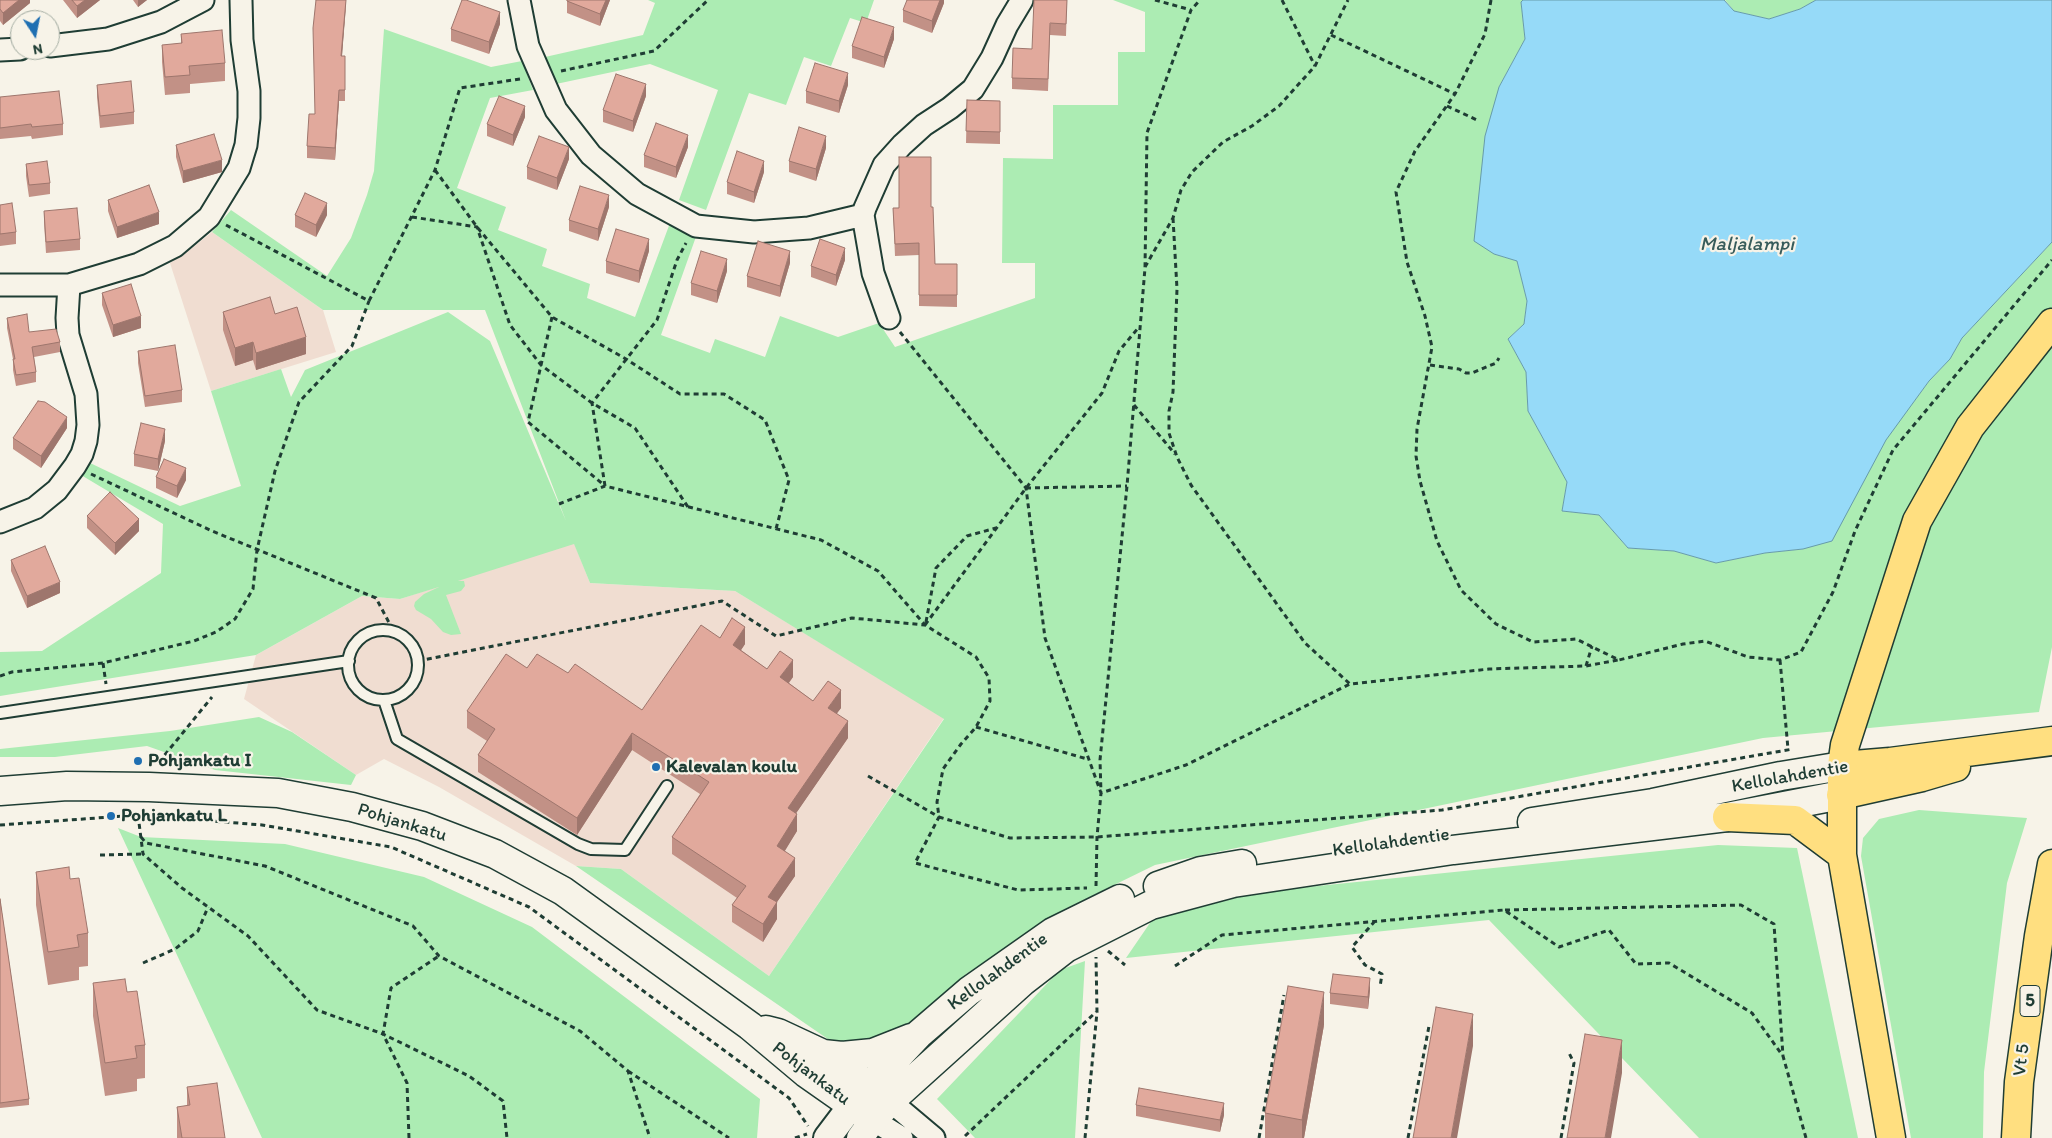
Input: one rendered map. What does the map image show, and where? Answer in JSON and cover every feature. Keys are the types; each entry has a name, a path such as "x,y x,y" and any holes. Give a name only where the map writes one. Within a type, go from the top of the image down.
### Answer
{"main road":[{"path":"1891,1138 1842,855 1841,795 1845,745 1917,521 1970,427 2052,323"},
{"name":"Kellolahdentie","path":"869,1110 919,1034 969,991 1053,932 1123,898 1201,871 1272,859 1452,835 1653,803 1781,776 1842,766 2047,742"},
{"name":"Kellolahdentie","path":"869,1110 1022,982 1066,948 1151,905 1243,881 1453,850 1727,816 1841,795 1922,777 2047,742"},
{"name":"Pohjankatu","path":"0,791 86,787 149,787 278,793 352,807 422,826 495,854 563,891 750,1026 806,1073 869,1110"},
{"path":"1727,816 1795,820 1842,855"},
{"name":"Vt 5","path":"2016,1138 2020,1072 2039,936 2052,864"},
{"name":"Pohjankatu","path":"750,1026 778,1033 823,1054 869,1110"},
{"path":"823,1054 842,1056 872,1053 919,1034"}],"street":[{"path":"60,45 108,38 162,22 203,0"},
{"path":"0,284 69,285 139,264 175,246 209,217 239,168 246,146 249,91 242,40 241,0"},
{"path":"519,0 528,46 556,110 590,155 637,194 696,226 754,232 809,228 863,215"},
{"path":"889,318 873,273 863,215 884,165 924,125 950,108 973,89 992,58 1007,25 1022,0"},
{"path":"0,522 35,508 57,490 82,454 88,425 85,387 68,334 69,285"},
{"path":"869,1110 902,1138"},
{"path":"869,1110 934,1138"},
{"name":"Kellolahdentie","path":"820,1135 869,1110"}],"lane":[{"path":"384,630 403,636 416,651 418,661 418,673 413,684 406,692 395,698 384,700 372,698 362,692 354,684 349,673 351,651 356,642 364,636 384,630"},
{"path":"0,712 349,661"},
{"path":"384,700 397,739 578,844 592,849 625,850 667,786"}],"path":[{"path":"0,676 12,672 103,663 194,641 216,632 236,619 253,589 258,550 275,472 299,402 352,346 369,301 435,170 460,88 541,76 654,50 708,0"},
{"path":"1156,0 1191,10"},
{"path":"552,316 528,422 604,486 821,540 878,571 925,625 976,657 989,678 990,701 976,727 943,769 937,802 939,817 915,863 1018,890 1096,888 1097,837 1101,793 1100,760 1127,486 1145,268 1148,133 1191,10 1200,0"},
{"path":"1282,0 1315,66"},
{"path":"1145,268 1173,218 1181,190 1192,172 1223,142 1252,126 1279,106 1315,66 1348,0"},
{"path":"1491,0 1485,34 1455,94 1415,151 1396,192 1407,262 1425,316 1432,347 1417,429 1416,456 1420,481 1437,541 1461,590 1496,624 1533,642 1576,639 1619,660"},
{"path":"1330,35 1455,94"},
{"path":"1447,106 1479,121"},
{"path":"435,170 477,227 552,316 626,359 680,394 724,394 765,420 789,480 776,529"},
{"path":"209,217 369,301"},
{"path":"412,217 477,227"},
{"path":"1173,218 1177,289 1173,392 1169,411 1169,434 1176,457"},
{"path":"604,486 592,403 657,320 676,260 696,226"},
{"path":"477,227 510,325 541,365 592,403 635,428 688,507"},
{"path":"1101,793 1186,765 1350,684 1489,669 1586,666 1683,644 1706,641 1748,657 1780,660 1801,652 1833,592 1855,531 1893,450 2052,260"},
{"path":"889,318 1026,488 1045,638 1087,759 1101,793"},
{"path":"925,625 1026,488 1102,394 1119,351 1140,326"},
{"path":"1430,365 1472,373 1496,363 1499,358"},
{"path":"1134,405 1176,457 1191,485 1306,642 1350,684"},
{"path":"75,466 212,531 376,598 394,632"},
{"path":"559,504 604,486"},
{"path":"1026,488 1127,486"},
{"path":"925,625 936,568 967,536 996,528"},
{"path":"418,661 722,601 776,636 852,618 925,625"},
{"path":"1586,666 1592,646"},
{"path":"1780,660 1788,749"},
{"path":"103,663 108,696"},
{"path":"159,762 227,679"},
{"path":"976,727 1087,759"},
{"path":"868,776 939,817 1010,838 1097,837 1442,810 1798,748"},
{"path":"138,815 143,854"},
{"path":"0,825 138,815 262,825 391,847 529,907 789,1098 820,1135"},
{"path":"140,837 146,843 265,866 413,926 439,956 580,1031 628,1070 729,1138"},
{"path":"100,855 143,854 208,907 248,936 317,1010 383,1034 469,1076 504,1101 507,1138"},
{"path":"1176,966 1222,935 1504,910 1742,906 1774,924 1783,1056 1806,1138"},
{"path":"143,963 175,949 198,931 208,907"},
{"path":"1504,910 1559,947 1609,930 1636,964 1669,963 1752,1013 1783,1056"},
{"path":"1374,921 1352,948 1365,965 1382,974 1380,987"},
{"path":"1085,1138 1097,1012 1096,950"},
{"path":"409,1138 407,1083 383,1034 391,988 439,956"},
{"path":"1259,1138 1284,995"},
{"path":"965,1136 1097,1012"},
{"path":"1408,1138 1429,1026"},
{"path":"1561,1138 1574,1064 1569,1053"},
{"path":"628,1070 650,1138"}],"shaded area":[{"path":"212,232 323,310 336,352 211,391 170,263"},
{"name":"Kalevalan koulu","path":"574,543 590,583 735,591 944,718 769,976 621,869 576,866 439,787 384,759 356,775 244,699 256,655 362,596 400,599"}],"green space":[{"path":"648,0 874,0 866,23 850,18 831,66 804,57 786,105 749,93 706,210 679,200 718,90 650,64 556,84 545,57 643,35 655,3"},
{"path":"1113,0 1523,0 1521,2 1525,39 1499,87 1494,254 1517,261 1527,301 1524,324 1508,339 1526,372 1528,411 1567,482 1562,511 1599,515 1628,548 1674,551 1716,563 1765,553 1803,549 1929,381 1950,359 1962,338 2052,242 2052,647 2039,712 1763,738 1155,865 1063,910 966,974 887,1043 838,1046 576,866 621,869 769,976 944,719 735,591 590,583 574,544 458,581 464,581 465,586 461,591 446,595 461,634 451,635 443,632 431,619 416,610 414,606 415,602 424,594 439,587 400,599 362,596 256,655 0,696 0,652 42,651 161,573 163,524 81,475 88,462 180,506 241,486 211,391 281,369 291,397 305,370 448,312 490,341 566,521 485,310 323,310 212,232 231,210 327,276 351,238 374,171 384,29 491,67 522,61 533,90 490,98 457,188 506,207 498,230 547,249 542,266 590,284 587,298 635,317 670,223 698,231 661,335 710,353 715,339 765,357 780,316 838,337 879,323 895,347 1035,298 1035,263 1002,263 1003,158 1053,159 1053,105 1118,105 1118,52 1145,52 1145,12"},
{"path":"1725,0 1816,0 1800,9 1769,19 1734,11"},
{"path":"259,717 292,732 356,775 351,785 215,770 147,746 55,757 0,757 0,749 170,731"},
{"path":"1919,810 2027,818 2007,883 1984,1072 1983,1138 1911,1138 1861,856 1863,838 1879,819"},
{"path":"118,828 141,837 285,844 424,877 532,927 760,1099 757,1138 262,1138"},
{"path":"1718,845 1797,848 1858,1138 1699,1138 1489,920 1126,958 1152,920 1259,892"},
{"path":"1085,961 1075,1138 975,1138 937,1099 1060,970"}],"water":[{"name":"Maljalampi","path":"1523,0 1724,0 1734,11 1769,19 1800,9 1816,0 2052,0 2052,242 1962,338 1950,359 1929,381 1886,440 1832,541 1803,549 1765,553 1716,563 1674,551 1628,548 1599,515 1562,511 1567,482 1528,411 1526,372 1508,339 1524,324 1527,301 1517,261 1494,254 1474,241 1485,136 1499,87 1525,39 1521,2"}],"building":[{"path":"0,0 19,0 3,13 0,9"},
{"path":"72,0 85,0 77,6"},
{"path":"316,0 346,0 341,56 345,56 345,90 339,90 335,148 307,146 309,114 315,114 313,28"},
{"path":"462,0 500,12 489,42 451,29"},
{"path":"567,0 606,0 600,14"},
{"path":"907,0 940,0 932,21 903,10"},
{"path":"1034,0 1067,0 1066,24 1050,23 1048,79 1012,78 1013,48 1032,49"},
{"path":"862,17 894,27 884,57 852,46"},
{"path":"222,30 225,63 189,66 190,75 165,77 162,45 182,43 181,34"},
{"path":"815,63 848,73 839,101 806,91"},
{"path":"616,74 646,84 633,121 603,110"},
{"path":"131,81 134,112 100,116 97,85"},
{"path":"59,91 63,124 32,127 31,124 0,128 0,97"},
{"path":"499,96 525,106 513,135 487,124"},
{"path":"967,100 1000,101 1000,132 966,131"},
{"path":"656,123 688,135 676,167 644,155"},
{"path":"799,127 826,136 816,169 789,161"},
{"path":"214,134 222,160 183,171 176,145"},
{"path":"539,136 569,147 557,178 527,167"},
{"path":"737,151 764,161 754,192 727,182"},
{"path":"899,157 931,157 931,207 933,207 935,264 957,264 957,295 919,295 919,243 895,244 893,208 899,208"},
{"path":"47,161 50,183 29,185 26,164"},
{"path":"149,185 159,212 117,227 108,200"},
{"path":"580,186 609,195 598,229 569,220"},
{"path":"305,193 327,203 316,225 295,215"},
{"path":"12,203 16,232 0,234 0,205"},
{"path":"77,208 80,239 46,242 44,211"},
{"path":"616,229 649,239 639,271 606,261"},
{"path":"820,239 845,248 836,275 811,266"},
{"path":"758,241 790,251 780,286 747,276"},
{"path":"701,251 727,259 717,291 691,283"},
{"path":"131,284 141,316 113,325 102,293"},
{"path":"270,297 275,314 297,307 306,337 256,353 253,342 235,348 223,312"},
{"path":"27,314 29,332 56,329 60,342 32,347 36,372 16,375 13,359 15,359 7,318"},
{"path":"175,345 182,390 145,396 138,351"},
{"path":"38,401 45,402 67,417 41,456 13,438"},
{"path":"141,423 165,429 158,459 134,454"},
{"path":"164,459 186,468 177,486 156,477"},
{"path":"110,492 139,519 115,543 87,516"},
{"path":"45,546 60,582 27,596 11,560"},
{"path":"732,618 745,627 733,645 767,669 780,651 793,660 780,677 813,701 828,681 841,690 828,708 848,721 788,808 797,814 777,846 795,858 768,897 777,902 763,924 732,905 746,886 672,837 709,782 632,733 577,818 478,755 495,729 467,711 506,654 527,668 537,654 568,673 575,664 642,710 701,625 720,638"},
{"path":"69,867 70,879 79,878 88,933 77,935 79,947 48,952 36,872"},
{"path":"0,899 29,1099 0,1103"},
{"path":"1333,974 1370,978 1368,997 1330,993"},
{"path":"125,979 127,992 137,991 145,1045 135,1046 137,1058 105,1063 93,983"},
{"path":"1288,986 1324,992 1302,1120 1265,1113"},
{"path":"1436,1007 1473,1014 1451,1138 1413,1138"},
{"path":"1585,1034 1622,1040 1605,1138 1567,1138"},
{"path":"217,1083 225,1138 182,1138 177,1107 190,1105 187,1087"},
{"path":"1139,1088 1224,1103 1220,1120 1136,1105"}],"place":[{"name":"Pohjankatu I","path":"138,761"},
{"name":"Kalevalan koulu","path":"656,767"},
{"name":"Pohjankatu L","path":"111,816"}]}
